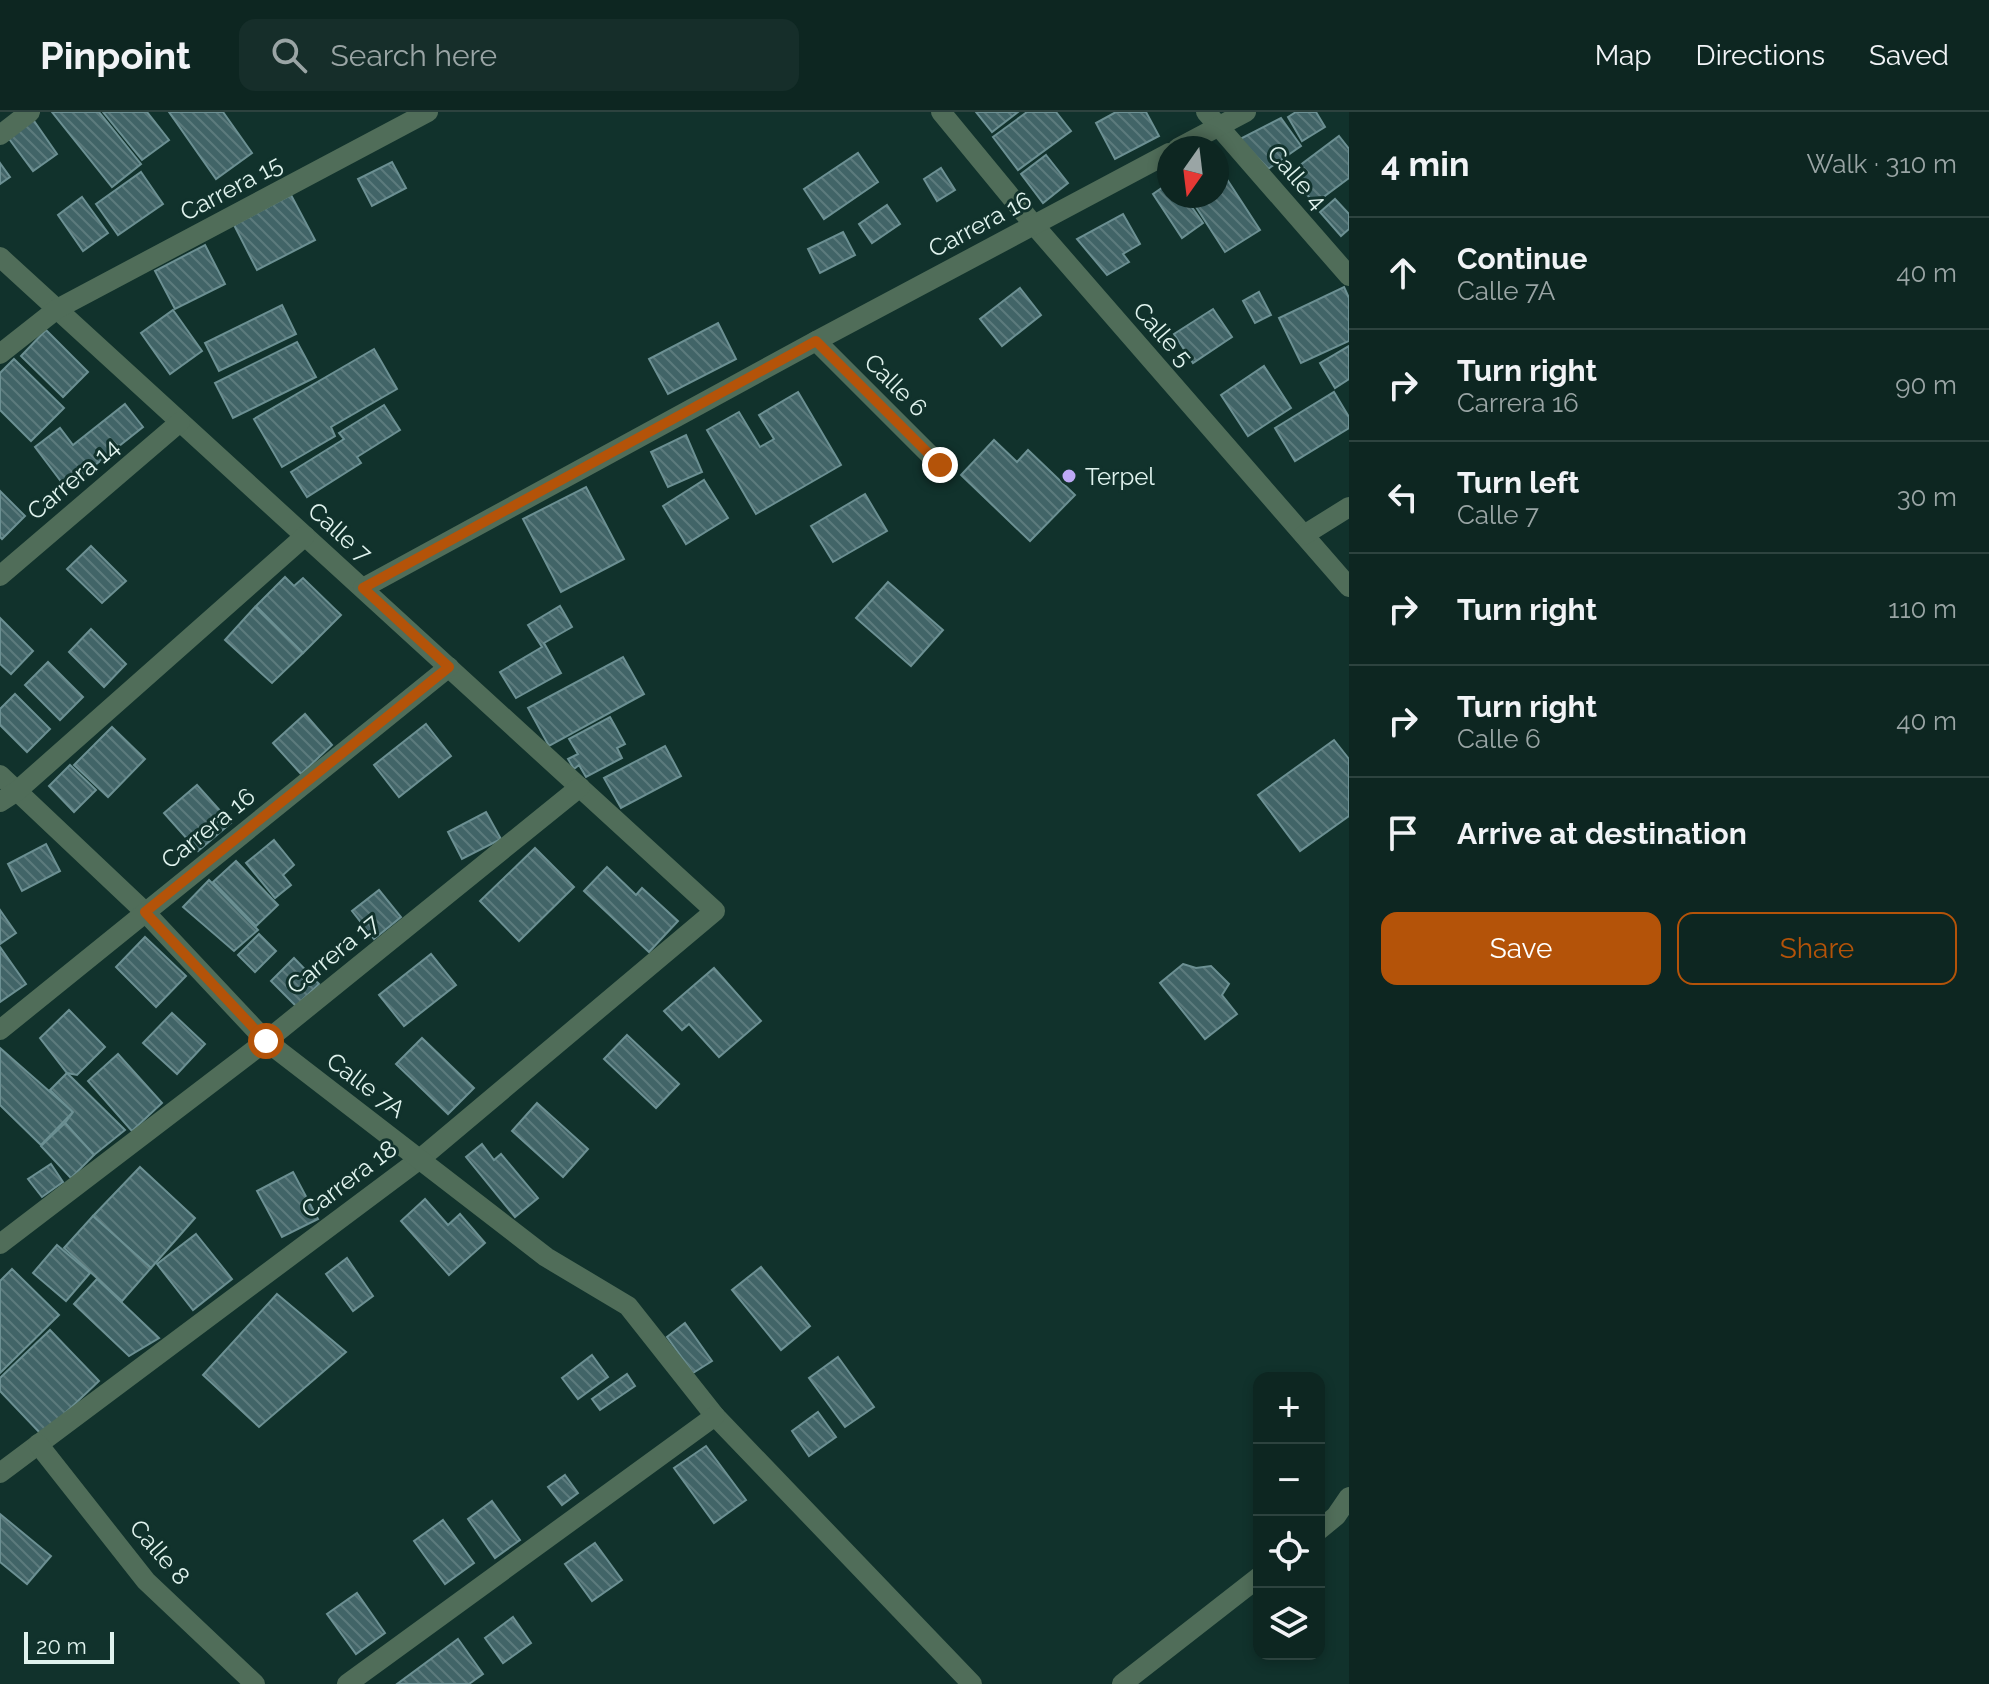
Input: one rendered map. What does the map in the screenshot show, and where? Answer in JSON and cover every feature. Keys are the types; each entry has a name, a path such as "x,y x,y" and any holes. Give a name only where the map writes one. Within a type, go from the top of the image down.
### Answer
{"street":[{"path":"0,135 30,112"},
{"name":"Carrera 15","path":"0,354 57,309 428,112"},
{"name":"Calle 5","path":"941,112 1034,225 1349,587"},
{"path":"1192,136 1212,119 1246,112"},
{"name":"Calle 4","path":"1212,119 1349,276"},
{"name":"Carrera 16","path":"363,588 1157,159"},
{"name":"Calle 7","path":"0,257 715,911"},
{"name":"Calle 6","path":"816,341 940,465"},
{"name":"Carrera 14","path":"0,576 180,422"},
{"path":"1304,535 1349,507"},
{"path":"9,796 305,536"},
{"name":"Carrera 16","path":"0,1030 449,667"},
{"name":"Calle 7A","path":"0,775 9,796 145,912 266,1041 546,1257 628,1306 715,1416 972,1684"},
{"name":"Carrera 17","path":"0,1244 266,1041 580,787"},
{"name":"Carrera 18","path":"0,1473 420,1159 715,911"},
{"path":"347,1684 715,1416"},
{"name":"Calle 8","path":"38,1444 146,1581 255,1684"},
{"path":"1325,1525 1336,1516 1349,1497"},
{"path":"1122,1684 1253,1582"}],"building":[{"path":"52,112 99,112 141,164 112,187"},
{"path":"103,112 147,112 169,140 142,160"},
{"path":"169,112 223,112 252,153 216,179"},
{"path":"976,112 1018,112 992,132"},
{"path":"1027,112 1056,112 1071,131 1018,170 993,137"},
{"path":"1116,112 1146,112 1159,136 1115,159 1096,123"},
{"path":"1296,112 1316,112 1325,127 1302,141 1288,117"},
{"path":"32,118 57,154 33,171 7,136"},
{"path":"1281,118 1301,146 1268,169 1240,139"},
{"path":"1339,136 1349,149 1349,178 1314,204 1291,172"},
{"path":"858,153 878,182 824,219 804,189"},
{"path":"1046,155 1068,183 1043,203 1021,174"},
{"path":"392,162 406,188 372,206 358,179"},
{"path":"0,163 10,177 0,184"},
{"path":"941,168 955,190 937,201 924,179"},
{"path":"141,172 163,204 118,235 96,204"},
{"path":"1229,182 1260,230 1225,252 1197,208 1229,208"},
{"path":"291,195 315,240 257,270 234,225"},
{"path":"82,197 108,233 83,251 58,215"},
{"path":"1335,199 1349,214 1349,229 1341,236 1320,212"},
{"path":"887,205 900,224 872,243 859,224"},
{"path":"1162,208 1192,208 1203,223 1182,238"},
{"path":"1123,214 1140,244 1123,254 1129,262 1107,275 1077,239"},
{"path":"843,232 855,255 820,273 808,249"},
{"path":"205,245 225,284 175,309 155,271"},
{"path":"1344,287 1349,298 1349,341 1301,363 1279,318"},
{"path":"1020,288 1041,315 1002,346 980,319"},
{"path":"1259,292 1271,315 1255,323 1243,301"},
{"path":"282,305 296,334 219,371 205,343"},
{"path":"1213,309 1232,337 1193,363 1174,334"},
{"path":"173,310 202,351 170,374 141,333"},
{"path":"718,323 736,359 668,394 649,359"},
{"path":"46,330 88,372 63,397 21,356"},
{"path":"297,342 316,377 233,418 215,383"},
{"path":"1349,346 1349,379 1335,388 1320,363"},
{"path":"374,349 397,389 331,427 335,436 282,467 254,419"},
{"path":"14,359 64,408 31,441 0,410 0,373"},
{"path":"1264,366 1291,408 1248,436 1221,395"},
{"path":"798,392 841,465 756,514 707,430 739,412 760,447 774,439 759,415"},
{"path":"1334,392 1349,417 1349,428 1295,461 1275,428"},
{"path":"125,404 143,427 66,488 35,447 60,428 73,445"},
{"path":"384,405 400,430 357,457 361,463 307,497 291,472 344,439 339,433"},
{"path":"686,435 702,472 668,487 651,452"},
{"path":"994,440 1017,462 1028,450 1075,495 1030,541 961,475"},
{"path":"704,480 728,518 686,544 663,506"},
{"path":"586,487 624,559 561,592 523,519"},
{"path":"0,491 25,516 2,539 0,537"},
{"path":"865,494 887,531 833,562 811,526"},
{"path":"91,546 126,581 102,603 67,569"},
{"path":"285,577 294,586 303,578 341,615 303,653 256,606"},
{"path":"888,582 943,630 911,666 856,618"},
{"path":"560,606 572,627 544,643 561,673 516,698 500,672 542,647 528,625"},
{"path":"255,607 303,653 272,683 225,640"},
{"path":"0,618 33,651 11,674 0,664"},
{"path":"91,629 126,664 104,687 69,652"},
{"path":"623,657 644,694 549,746 528,708"},
{"path":"48,662 83,697 60,720 25,685"},
{"path":"15,694 50,729 27,752 0,725 0,709"},
{"path":"305,714 332,745 301,774 273,743"},
{"path":"610,717 625,744 617,748 622,758 586,777 579,765 574,769 568,759 578,754 569,739"},
{"path":"426,724 451,756 399,797 374,765"},
{"path":"112,727 145,759 108,797 74,765"},
{"path":"1334,740 1349,759 1349,816 1300,851 1258,795"},
{"path":"665,746 681,776 621,808 604,778"},
{"path":"70,765 96,790 74,812 49,786"},
{"path":"197,785 231,823 198,851 164,813"},
{"path":"486,812 501,839 462,859 448,832"},
{"path":"274,840 294,865 283,875 291,885 275,898 246,863"},
{"path":"46,844 60,871 22,891 8,864"},
{"path":"535,848 574,887 519,941 480,901"},
{"path":"236,861 278,905 256,926 213,882"},
{"path":"607,867 636,895 642,888 678,921 649,952 584,891"},
{"path":"209,880 258,930 234,951 183,907"},
{"path":"379,890 401,917 374,939 352,911"},
{"path":"0,910 16,933 0,944"},
{"path":"259,934 276,951 255,972 238,955"},
{"path":"145,937 186,976 156,1007 116,967"},
{"path":"0,947 26,984 0,1002"},
{"path":"431,954 456,985 404,1026 379,995"},
{"path":"294,958 319,984 296,1006 271,981"},
{"path":"1183,964 1196,968 1211,966 1229,984 1222,995 1237,1014 1205,1039 1160,983"},
{"path":"714,968 761,1021 719,1057 689,1024 682,1030 664,1011"},
{"path":"69,1010 105,1047 77,1075 67,1073 40,1038"},
{"path":"172,1013 205,1044 177,1074 143,1043"},
{"path":"627,1035 679,1084 656,1108 604,1059"},
{"path":"422,1038 474,1088 448,1114 396,1064"},
{"path":"0,1048 73,1112 41,1145 0,1105"},
{"path":"118,1054 162,1103 132,1131 88,1081"},
{"path":"67,1073 125,1130 94,1155 65,1123 73,1112 50,1090"},
{"path":"537,1103 588,1149 563,1177 512,1131"},
{"path":"65,1123 94,1155 71,1178 41,1146"},
{"path":"482,1144 494,1160 501,1154 538,1198 515,1217 466,1157"},
{"path":"51,1164 63,1182 42,1197 28,1179"},
{"path":"140,1167 195,1218 151,1268 93,1216"},
{"path":"293,1172 318,1219 282,1237 257,1191"},
{"path":"425,1199 448,1225 460,1214 485,1243 449,1275 401,1221"},
{"path":"93,1216 151,1268 122,1301 64,1248"},
{"path":"196,1234 232,1279 193,1310 157,1264"},
{"path":"57,1245 90,1273 66,1301 33,1273"},
{"path":"347,1258 373,1296 353,1311 326,1274"},
{"path":"761,1267 810,1326 781,1350 732,1290"},
{"path":"12,1269 59,1315 0,1373 0,1281"},
{"path":"97,1279 159,1338 129,1356 74,1304"},
{"path":"277,1294 346,1352 259,1427 203,1375"},
{"path":"685,1323 712,1361 693,1373 667,1337"},
{"path":"50,1330 99,1381 42,1435 0,1391 0,1378"},
{"path":"592,1355 608,1377 578,1399 562,1378"},
{"path":"838,1357 874,1407 845,1427 809,1378"},
{"path":"627,1374 635,1386 600,1410 592,1399"},
{"path":"818,1412 836,1437 809,1456 792,1431"},
{"path":"706,1446 746,1500 714,1523 674,1468"},
{"path":"565,1475 578,1493 562,1505 548,1487"},
{"path":"492,1501 520,1540 495,1558 468,1519"},
{"path":"0,1514 51,1556 27,1584 0,1562"},
{"path":"443,1520 474,1563 445,1584 414,1541"},
{"path":"595,1543 622,1580 592,1601 565,1564"},
{"path":"357,1593 385,1633 356,1654 327,1614"},
{"path":"513,1617 531,1643 503,1663 485,1638"},
{"path":"458,1639 483,1674 469,1684 397,1684"}],"place":[{"name":"Terpel","path":"1069,476"}],"route":[{"path":"266,1041 145,912 449,667 363,588 816,341 940,465"}]}
